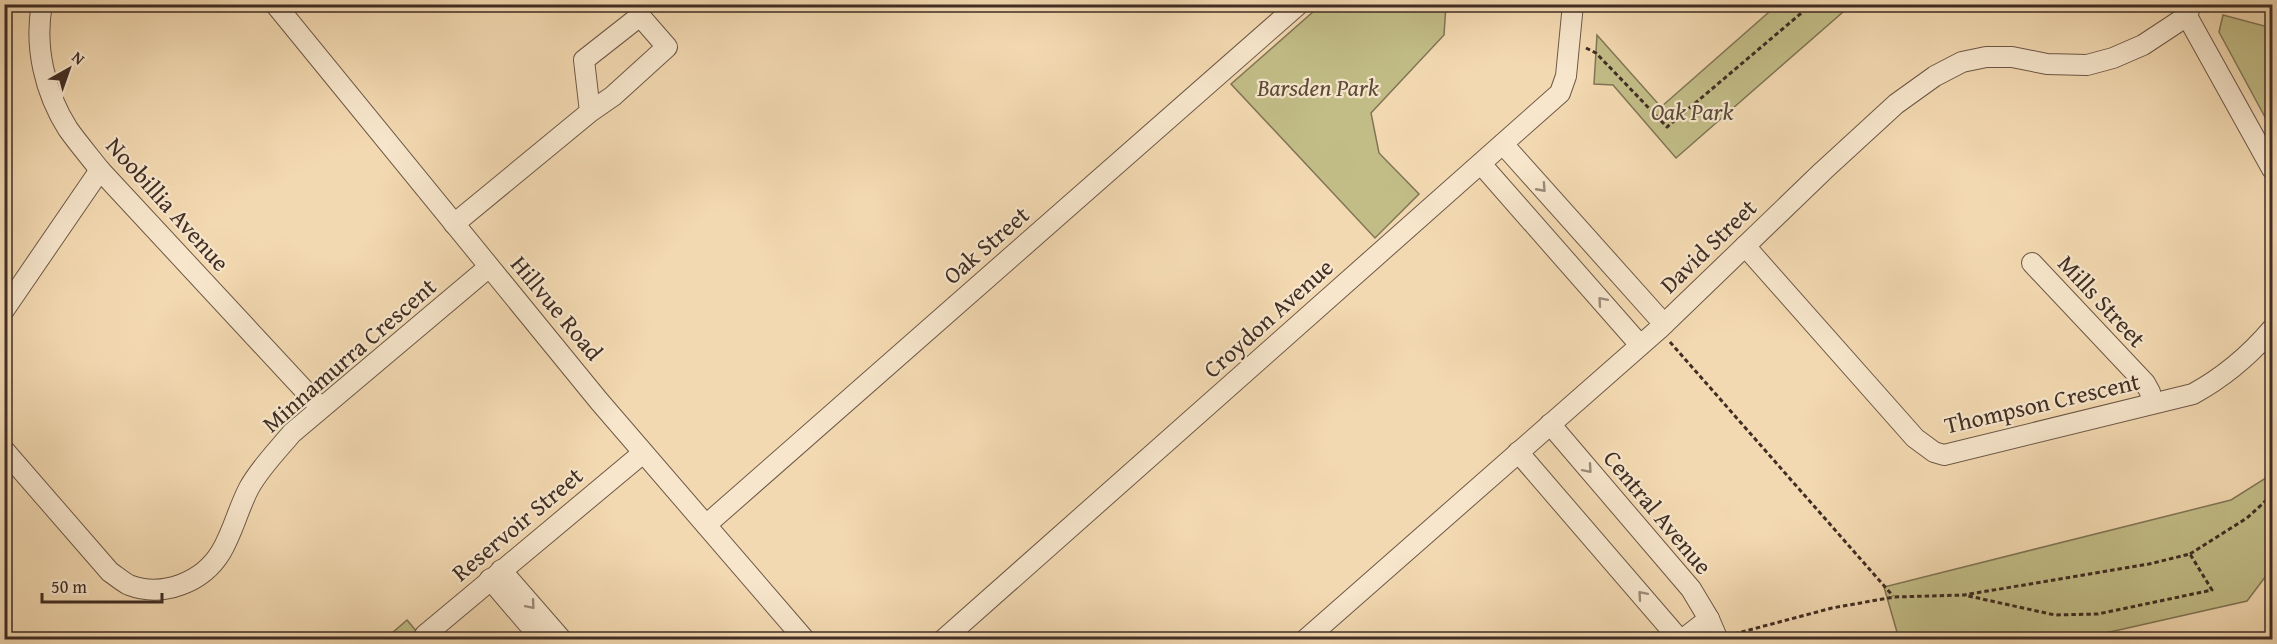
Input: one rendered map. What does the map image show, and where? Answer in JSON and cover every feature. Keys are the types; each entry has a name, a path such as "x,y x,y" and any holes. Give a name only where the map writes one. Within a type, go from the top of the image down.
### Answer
{"street":[{"name":"Noobillia Avenue","path":"42,4 39,50 48,88 68,128 100,170 321,408"},
{"name":"Hillvue Road","path":"275,4 643,453 806,639"},
{"name":"Oak Street","path":"706,525 1299,4"},
{"name":"Croydon Avenue","path":"943,639 1560,93 1566,76 1573,4"},
{"path":"2189,10 2272,170"},
{"name":"David Street","path":"1305,639 1662,326 1896,104 1935,76 1962,62 1986,57 2012,57 2047,64 2087,65 2113,58 2143,45 2189,10"},
{"path":"454,224 590,112 613,96 668,48 640,16 584,60 590,112"},
{"path":"1503,144 1662,326"},
{"path":"1481,164 1640,345"},
{"path":"4,310 100,170"},
{"name":"Thompson Crescent","path":"1745,246 1915,438 1934,452 1944,455 2193,394 2215,382 2239,364 2272,329"},
{"name":"Mills Street","path":"2032,264 2145,383 2152,403"},
{"name":"Minnamurra Crescent","path":"4,450 110,572 127,584 146,590 165,590 184,584 215,562 231,532 250,487 271,457 292,434 489,267"},
{"name":"Central Avenue","path":"1550,424 1691,589 1718,639"},
{"path":"1518,452 1681,639 1709,619"},
{"name":"Reservoir Street","path":"425,635 643,453"},
{"path":"496,574 542,639"},
{"path":"496,574 562,639"}],"path":[{"path":"1569,42 1596,53 1666,127 1812,4"},
{"path":"1662,326 1894,597"},
{"path":"1718,639 1832,608 1894,597 1964,595 2149,564 2190,554 2247,518 2272,495"},
{"path":"1964,595 2055,615 2098,614 2212,590 2190,554"}],"green space":[{"name":"Barsden Park","path":"1322,4 1446,5 1444,35 1371,113 1379,153 1419,194 1375,238 1231,84"},
{"name":"Oak Park","path":"1777,5 1851,5 1676,158 1613,85 1594,84 1597,35 1661,107"},
{"path":"2223,15 2272,28 2272,130 2219,32"},
{"path":"2272,474 2272,568 2247,601 2079,639 1899,639 1884,587 2231,500"},
{"path":"407,620 423,639 384,640"}]}
